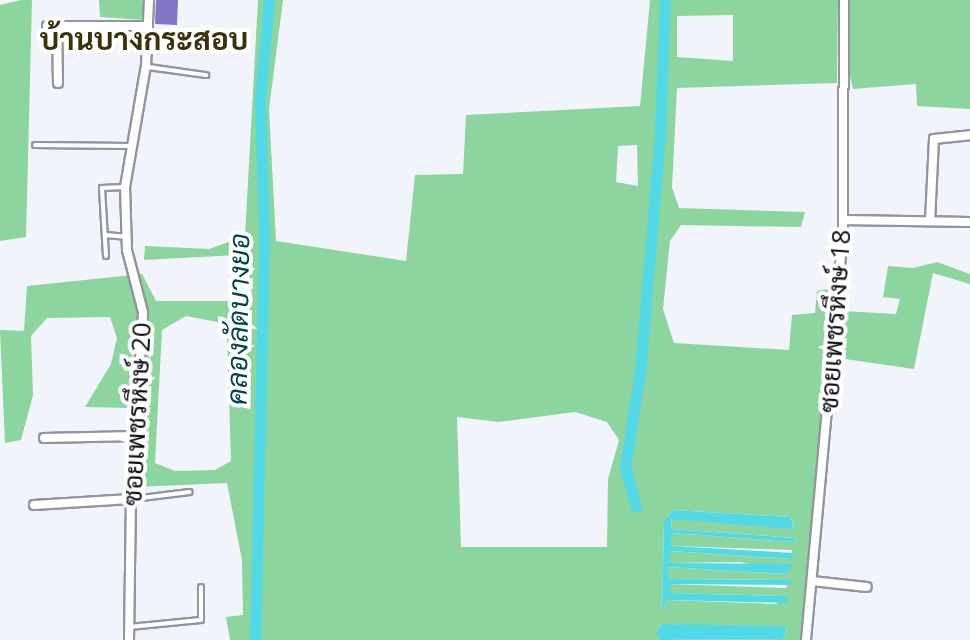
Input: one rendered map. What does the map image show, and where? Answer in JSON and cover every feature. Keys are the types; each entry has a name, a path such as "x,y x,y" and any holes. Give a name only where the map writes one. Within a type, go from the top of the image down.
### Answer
{"street":[{"name":"ซอยเพชรหึงษ์ 20","path":"129,640 131,499 143,312 126,237 125,187 129,146 146,66 149,0"},
{"name":"ซอยเพชรหึงษ์ 18","path":"806,640 843,220 844,0"},
{"path":"58,83 52,26 148,26"},
{"path":"930,221 934,139 970,135"},
{"path":"843,220 970,222"},
{"path":"44,438 136,436"},
{"path":"34,505 131,499"},
{"path":"812,581 867,587"}],"lane":[{"path":"146,66 206,75"},
{"path":"35,145 129,146"},
{"path":"106,256 102,188 125,187"},
{"path":"105,235 126,237"},
{"path":"131,499 190,492"},
{"path":"129,627 201,620 201,587"}],"green space":[{"path":"32,0 26,237 0,241 0,5"},
{"path":"99,0 143,0 143,20 100,17"},
{"path":"258,0 283,0 269,109 276,241 406,261 415,175 463,174 466,115 640,106 650,0 838,0 837,83 677,88 672,187 679,208 805,212 801,227 681,225 670,241 663,309 674,343 789,350 792,315 815,313 817,291 833,288 800,640 662,640 783,639 787,629 662,624 657,634 661,640 230,640 226,617 243,615 242,560 227,483 137,487 130,408 85,407 111,364 117,338 110,317 47,318 31,336 33,395 21,440 5,443 0,330 24,331 27,286 142,274 156,301 253,301 249,275 237,255 144,260 145,246 209,249 245,236","holes":["733,15 733,61 677,57 677,16","637,145 638,186 616,182 618,146","186,316 217,322 227,333 231,461 215,470 175,471 155,463 162,330","575,412 607,422 619,440 608,479 607,547 461,547 457,417 498,422","673,510 791,517 794,528 671,518 672,529 796,538 794,542 671,533 670,546 792,550 791,559 669,551 669,563 741,562 785,574 667,567 668,579 790,580 786,588 669,584 670,593 786,596 776,604 667,600 662,614 664,521"]},
{"path":"849,0 970,0 970,109 917,106 916,84 853,89 848,69"},
{"path":"937,262 970,274 970,284 933,273 914,369 838,358 842,311 896,314 900,299 883,297 888,266 913,268"}],"water":[{"path":"673,510 791,517 794,529 671,519 672,529 796,538 794,542 671,533 671,546 794,553 791,559 670,551 670,563 794,564 786,574 667,567 669,579 790,580 792,585 670,584 670,593 786,596 788,603 667,600 662,614 664,521"},
{"path":"662,624 787,628 783,639 661,640 656,634"}],"building":[{"path":"156,0 178,0 177,25 155,24"}],"waterway":[{"name":"คลองลัดบางยอ","path":"255,640 264,238 260,99 269,0"},
{"path":"636,507 625,467 640,371 660,134 665,0"}],"district":[{"name":"บ้านบางกระสอบ","path":"144,39"}]}
